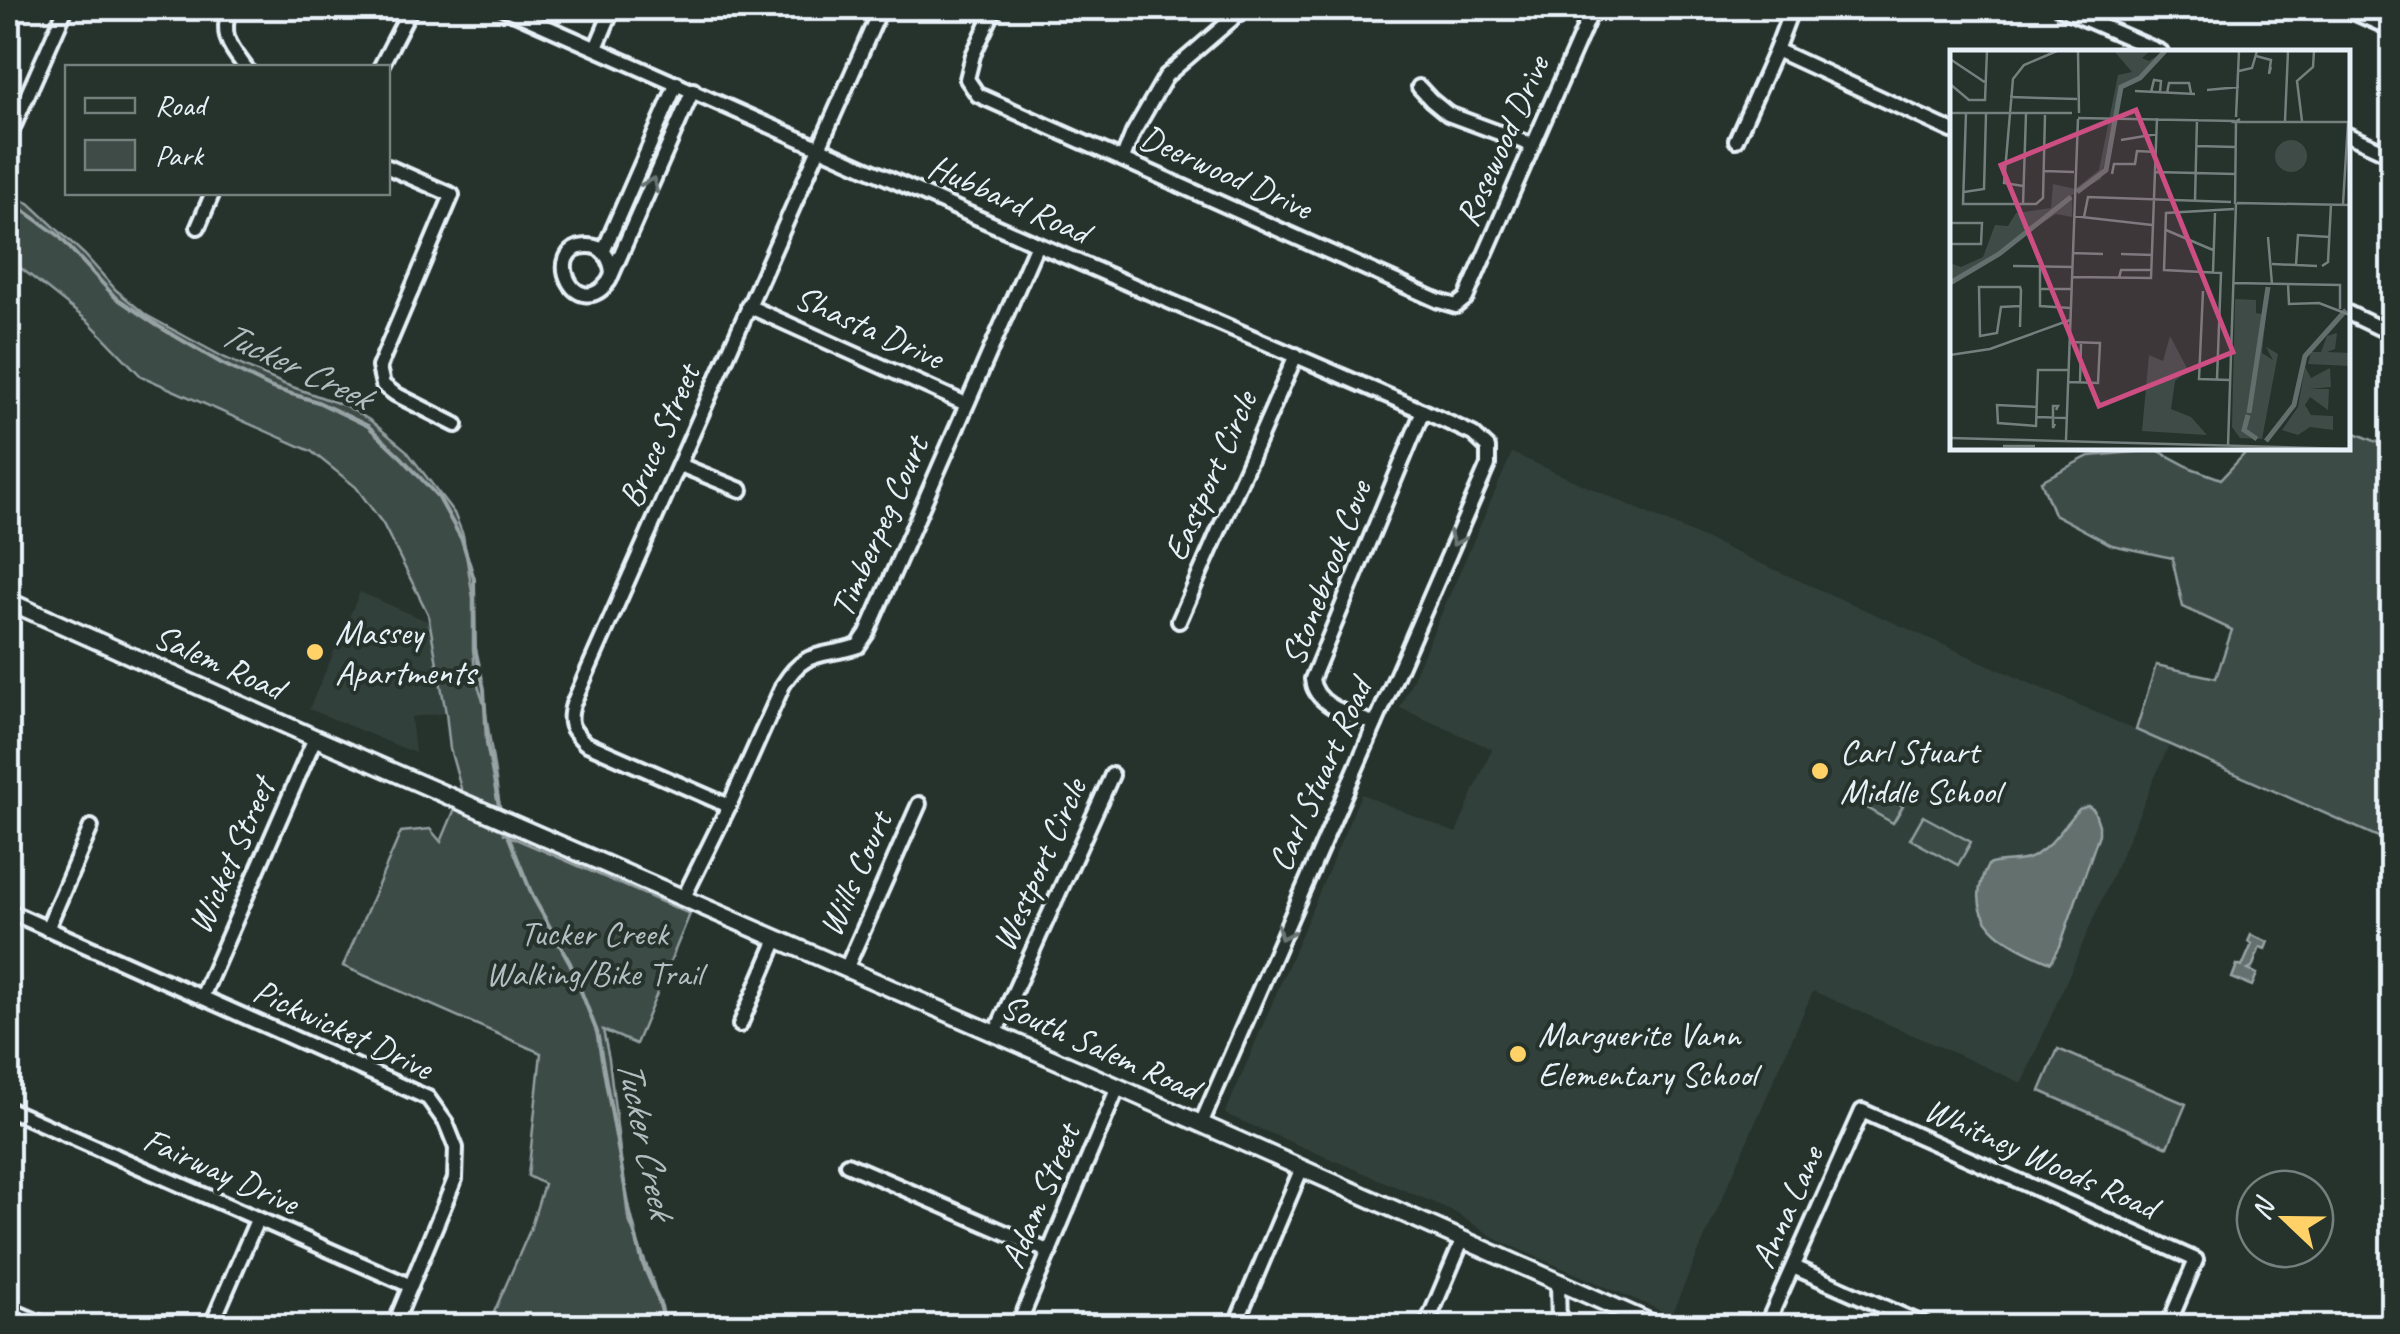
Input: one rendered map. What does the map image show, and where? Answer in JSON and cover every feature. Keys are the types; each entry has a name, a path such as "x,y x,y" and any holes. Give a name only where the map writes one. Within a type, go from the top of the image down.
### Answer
{"main road":[{"name":"Salem Road","path":"8,601 516,826"},
{"name":"South Salem Road","path":"516,826 1658,1326"}],"street":[{"path":"8,139 66,8"},
{"path":"228,8 224,27 228,44 244,65"},
{"path":"382,65 411,8"},
{"name":"Hubbard Road","path":"504,8 1473,434 1488,448"},
{"path":"596,48 613,8"},
{"name":"Bruce Street","path":"729,806 585,743 572,729 570,717 881,8"},
{"name":"Deerwood Drive","path":"995,8 973,55 967,79 978,94 1439,301 1456,306 1466,298"},
{"path":"1123,158 1166,76 1245,8"},
{"name":"Rosewood Drive","path":"1466,298 1593,8"},
{"path":"1736,140 1792,8"},
{"path":"2060,8 2157,50"},
{"path":"2344,8 2392,29"},
{"path":"1776,50 1950,131"},
{"path":"603,252 677,83"},
{"path":"1418,87 1448,114 1532,145"},
{"path":"612,273 612,265 603,252 589,246 575,250 566,262 565,277 574,290 590,294 604,288 612,273 692,90"},
{"path":"2350,136 2392,155"},
{"path":"390,168 452,194 379,368 383,385 456,425"},
{"path":"198,228 212,195"},
{"name":"Timberpeg Court","path":"684,897 794,668 808,657 858,646 867,634 1036,244"},
{"name":"Shasta Drive","path":"748,306 966,404"},
{"path":"2350,314 2392,334"},
{"name":"Eastport Circle","path":"1178,621 1296,356"},
{"name":"Stonebrook Cove","path":"1375,724 1324,702 1313,688 1312,679 1423,412"},
{"name":"Carl Stuart Road","path":"1201,1124 1488,465 1488,448"},
{"path":"680,465 742,490"},
{"name":"Wicket Street","path":"202,997 315,738"},
{"name":"Westport Circle","path":"995,1034 1112,775"},
{"name":"Wills Court","path":"846,969 919,804"},
{"path":"46,929 91,827"},
{"name":"Pickwicket Drive","path":"8,911 428,1098 446,1123 456,1148 456,1179 394,1326"},
{"path":"740,1024 777,939"},
{"name":"Adam Street","path":"1018,1326 1118,1088"},
{"name":"Fairway Drive","path":"8,1109 412,1286"},
{"name":"Whitney Woods Road","path":"1862,1111 2196,1260 2168,1326"},
{"name":"Anna Lane","path":"1766,1326 1862,1111"},
{"path":"847,1164 1050,1252"},
{"path":"1234,1326 1301,1170"},
{"path":"212,1326 257,1220"},
{"path":"1426,1326 1462,1241"},
{"path":"1793,1267 1927,1326"},
{"path":"1558,1283 1559,1326"},
{"path":"8,1309 48,1326"}],"shaded area":[{"name":"Carl Stuart Middle School","path":"1512,453 2169,745 2022,1083 1813,991 1671,1315 1500,1241 1451,1210 1225,1114 1361,794 1456,833 1492,749 1400,708"},
{"path":"360,592 429,622 446,713 411,717 415,753 309,709"},
{"path":"2088,806 2094,810 2099,834 2051,962 2018,947 1992,927 1979,901 1981,884 1988,865 2035,855 2079,809"},
{"path":"2251,935 2268,942 2265,949 2260,947 2248,970 2257,974 2252,986 2232,978 2237,965 2242,967 2252,944 2248,942"}],"green space":[{"name":"Tucker Creek Walking/Bike Trail","path":"8,195 29,203 146,315 225,358 346,406 406,450 454,513 463,535 473,598 476,679 485,707 504,834 690,914 636,1044 603,1030 628,1218 665,1326 488,1326 530,1230 544,1184 528,1176 541,1053 343,966 401,832 430,829 441,842 462,792 450,749 428,614 383,524 356,487 311,451 141,376 89,322 8,258"},
{"path":"2350,431 2392,448 2392,843 2136,730 2156,665 2216,678 2232,630 2183,607 2172,558 2112,545 2054,514 2041,481 2089,456 2157,450 2221,479 2248,450 2350,450"},
{"path":"1870,787 1903,806 1893,823 1861,805"},
{"path":"1923,816 1971,842 1958,865 1910,839"},
{"path":"2058,1049 2186,1104 2168,1147 2040,1091"}],"waterway":[{"name":"Tucker Creek","path":"8,199 58,235 115,297 221,363 368,426 439,498 462,540 474,579 475,648 500,811"},
{"name":"Tucker Creek","path":"504,825 533,897 570,963 597,1032 629,1209 665,1326"}],"place":[{"name":"Massey Apartments","path":"315,652"},
{"name":"Carl Stuart Middle School","path":"1820,771"},
{"name":"Marguerite Vann Elementary School","path":"1518,1054"}]}
